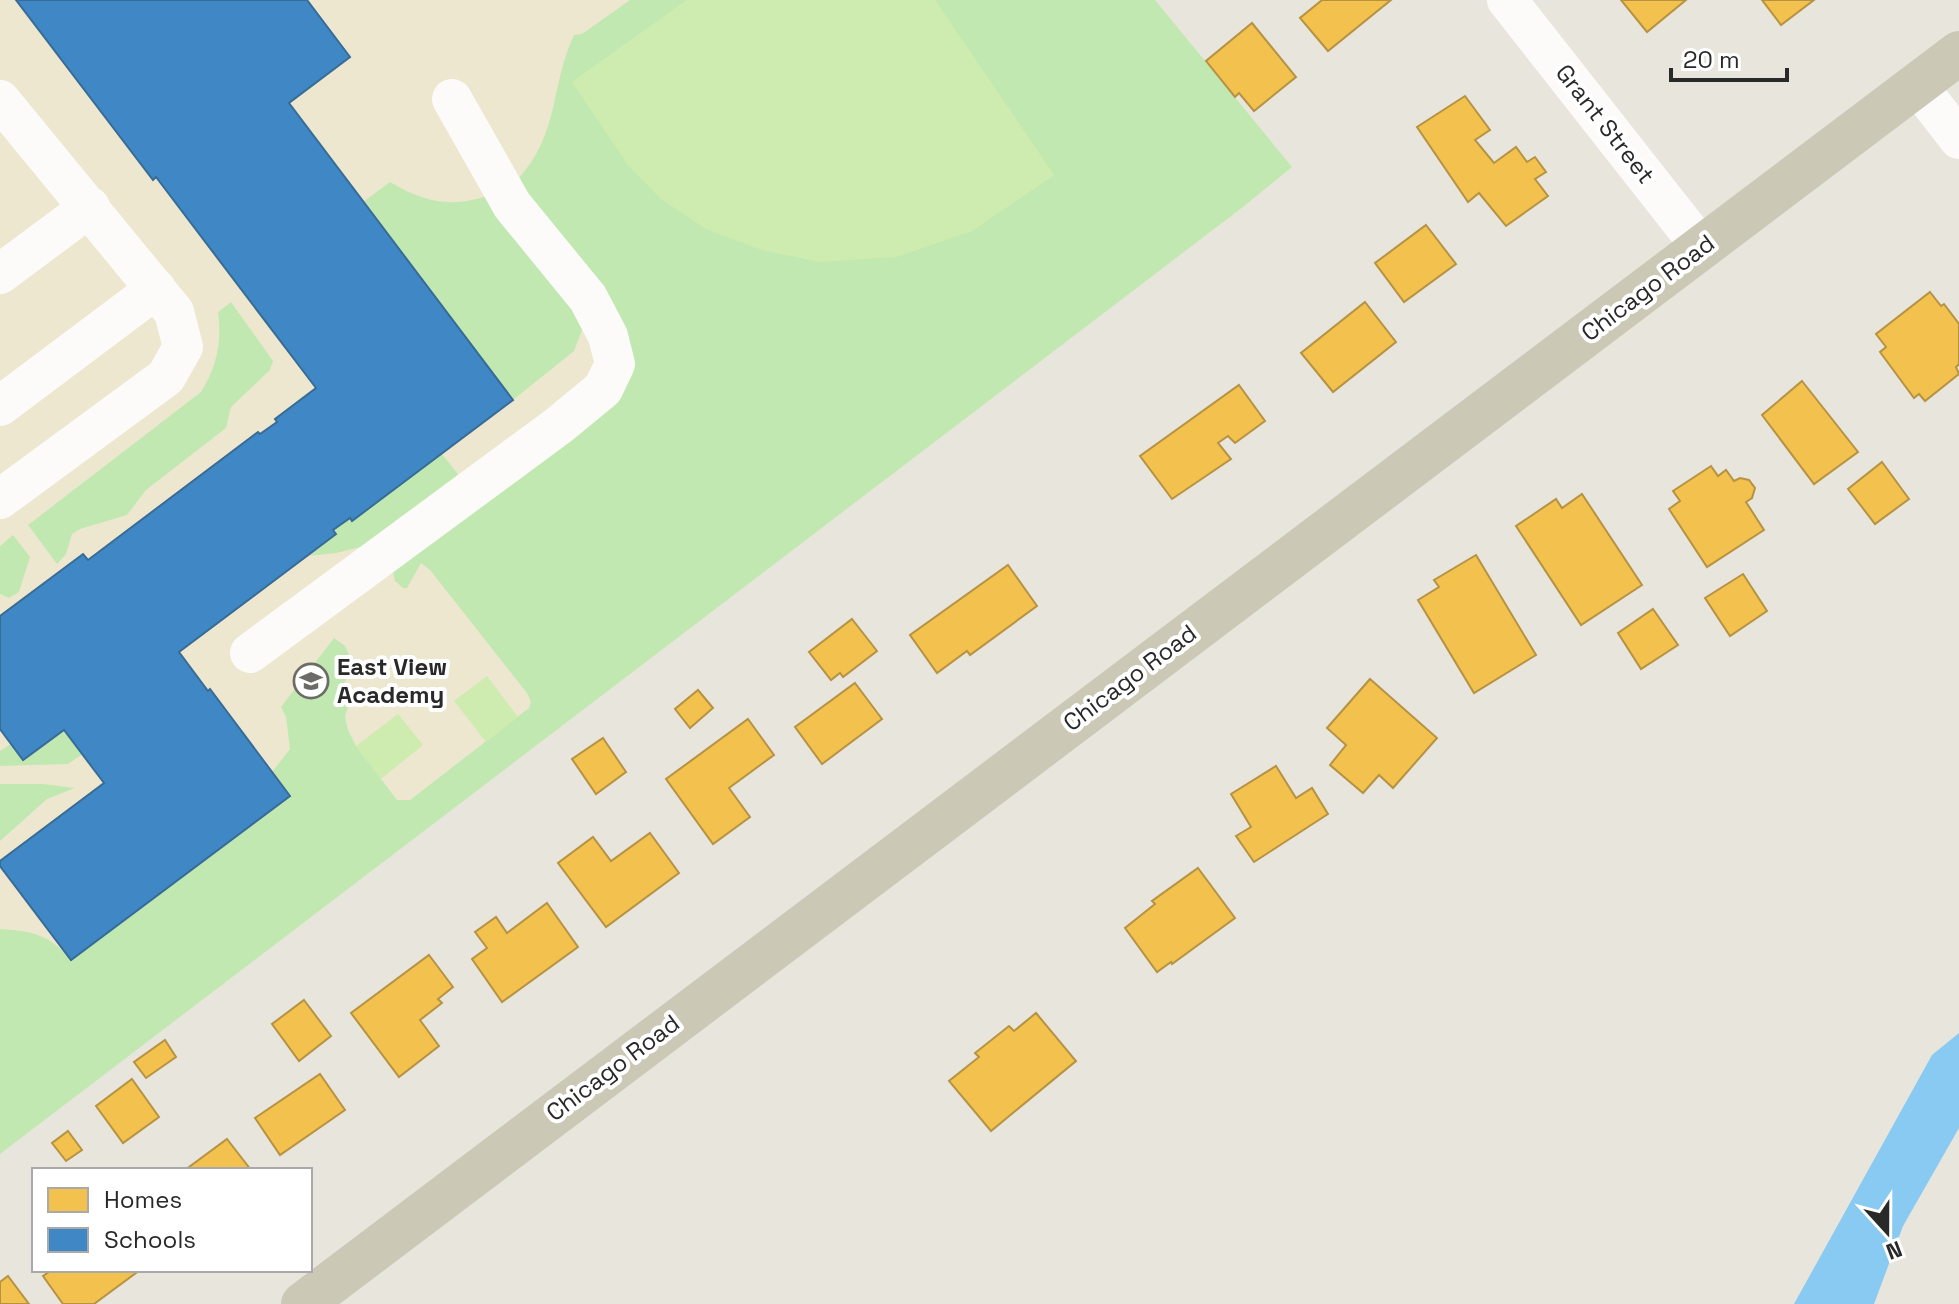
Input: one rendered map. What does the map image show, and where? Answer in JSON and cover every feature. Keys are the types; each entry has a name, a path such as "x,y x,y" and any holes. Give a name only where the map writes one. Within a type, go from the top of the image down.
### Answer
{"main road":[{"name":"Chicago Road","path":"303,1304 1959,53"}],"street":[{"name":"Grant Street","path":"1507,0 1702,248"},
{"path":"1917,85 1959,139"},
{"path":"250,653 558,426 603,389 615,364 608,336 588,298 512,205 452,99"},
{"path":"0,499 166,377 183,347 174,312 90,207 5,113"},
{"path":"0,274 90,207"},
{"path":"0,406 156,289"}],"shaded area":[{"name":"East View Academy","path":"0,0 1155,0 1292,167 0,1154"}],"green space":[{"path":"630,0 1155,0 1292,167 0,1154 0,929 40,936 72,960 290,796 272,772 290,749 286,717 281,707 334,638 345,646 355,667 344,683 350,699 345,717 348,730 356,746 397,800 410,800 529,708 531,702 527,693 430,570 421,563 407,588 395,581 393,572 630,344 611,302 518,179 531,162 548,127 566,54 574,35 582,34"},
{"path":"687,0 935,0 1054,175 972,231 896,257 820,262 762,250 706,229 661,199 628,165 572,82"},
{"path":"390,182 416,195 440,202 466,201 494,194 586,320 574,351 513,400 363,202"},
{"path":"231,302 273,361 270,370 231,407 226,428 146,490 127,515 72,534 66,554 57,564 28,525 201,392 217,354 218,312"},
{"path":"442,454 465,483 369,545 307,556 336,534 334,530 350,518 353,521"},
{"path":"13,535 30,557 19,592 9,598 0,594 0,546"},
{"path":"487,676 518,717 486,742 454,701"},
{"path":"398,714 423,745 381,779 356,746"},
{"path":"64,730 83,754 68,764 0,766 0,751 11,744 23,759"},
{"path":"0,784 75,788 47,799 0,841"}],"water":[{"path":"1959,1033 1959,1128 1903,1226 1874,1304 1794,1304 1932,1055"}],"building: Homes":[{"path":"1322,0 1391,0 1328,51 1300,18"},
{"path":"1621,0 1686,0 1647,32"},
{"path":"1762,0 1814,0 1781,25"},
{"path":"1252,23 1296,77 1254,111 1239,93 1235,97 1206,61"},
{"path":"1465,96 1490,130 1475,140 1494,163 1516,147 1527,162 1535,157 1546,172 1535,179 1548,196 1506,226 1479,193 1468,202 1417,127"},
{"path":"1426,225 1456,264 1404,302 1375,263"},
{"path":"1930,292 1959,324 1959,364 1956,367 1959,374 1925,401 1919,394 1914,398 1880,352 1886,347 1876,334"},
{"path":"1365,302 1396,342 1333,392 1301,353"},
{"path":"1802,381 1858,452 1814,484 1762,415"},
{"path":"1239,385 1265,421 1235,443 1228,436 1218,443 1231,459 1172,499 1140,456"},
{"path":"1882,462 1909,499 1875,524 1848,489"},
{"path":"1711,466 1718,476 1726,470 1734,481 1740,478 1749,480 1755,488 1752,498 1746,502 1764,530 1707,567 1669,509 1680,501 1673,491"},
{"path":"1582,494 1642,585 1581,625 1516,526 1556,499 1562,508"},
{"path":"1476,555 1536,655 1474,693 1418,600 1439,587 1434,580"},
{"path":"1008,565 1037,606 970,655 967,651 937,673 910,635"},
{"path":"1743,574 1767,611 1730,636 1705,598"},
{"path":"1653,609 1678,645 1641,669 1618,633"},
{"path":"852,619 877,651 843,677 840,673 831,680 809,652"},
{"path":"1370,679 1437,738 1393,788 1379,775 1363,793 1330,765 1346,745 1327,728"},
{"path":"855,683 882,719 822,764 795,727"},
{"path":"698,690 713,708 690,728 675,709"},
{"path":"748,719 774,755 729,788 750,817 713,844 666,779"},
{"path":"603,738 626,772 596,794 572,759"},
{"path":"1276,766 1296,798 1312,788 1328,814 1254,862 1236,836 1251,827 1231,794"},
{"path":"650,833 679,873 606,927 558,863 593,837 611,861"},
{"path":"1198,868 1235,918 1157,972 1125,928 1155,904 1152,901"},
{"path":"547,903 578,947 502,1002 472,959 487,948 475,932 496,917 507,933"},
{"path":"429,955 453,987 438,999 442,1003 420,1020 439,1046 399,1077 351,1013"},
{"path":"304,1000 331,1036 299,1061 272,1024"},
{"path":"1036,1013 1076,1061 991,1131 949,1081 979,1057 975,1053 1009,1026 1014,1031"},
{"path":"165,1040 176,1057 146,1078 134,1062"},
{"path":"320,1074 345,1110 280,1155 255,1118"},
{"path":"132,1079 159,1117 123,1143 96,1106"},
{"path":"68,1131 82,1150 66,1161 52,1143"},
{"path":"227,1139 249,1168 188,1168"},
{"path":"49,1272 137,1272 94,1304 63,1304 43,1276"},
{"path":"8,1276 29,1304 0,1304 0,1282"}],"building: Schools":[{"path":"16,0 307,0 350,57 289,103 513,400 352,521 350,518 333,530 336,534 179,652 290,796 71,960 0,866 0,861 104,783 64,730 23,760 0,729 0,616 83,554 88,560 258,432 260,434 277,422 275,419 316,388 156,177 153,180"}],"place":[{"name":"East View Academy","path":"311,681"}]}
